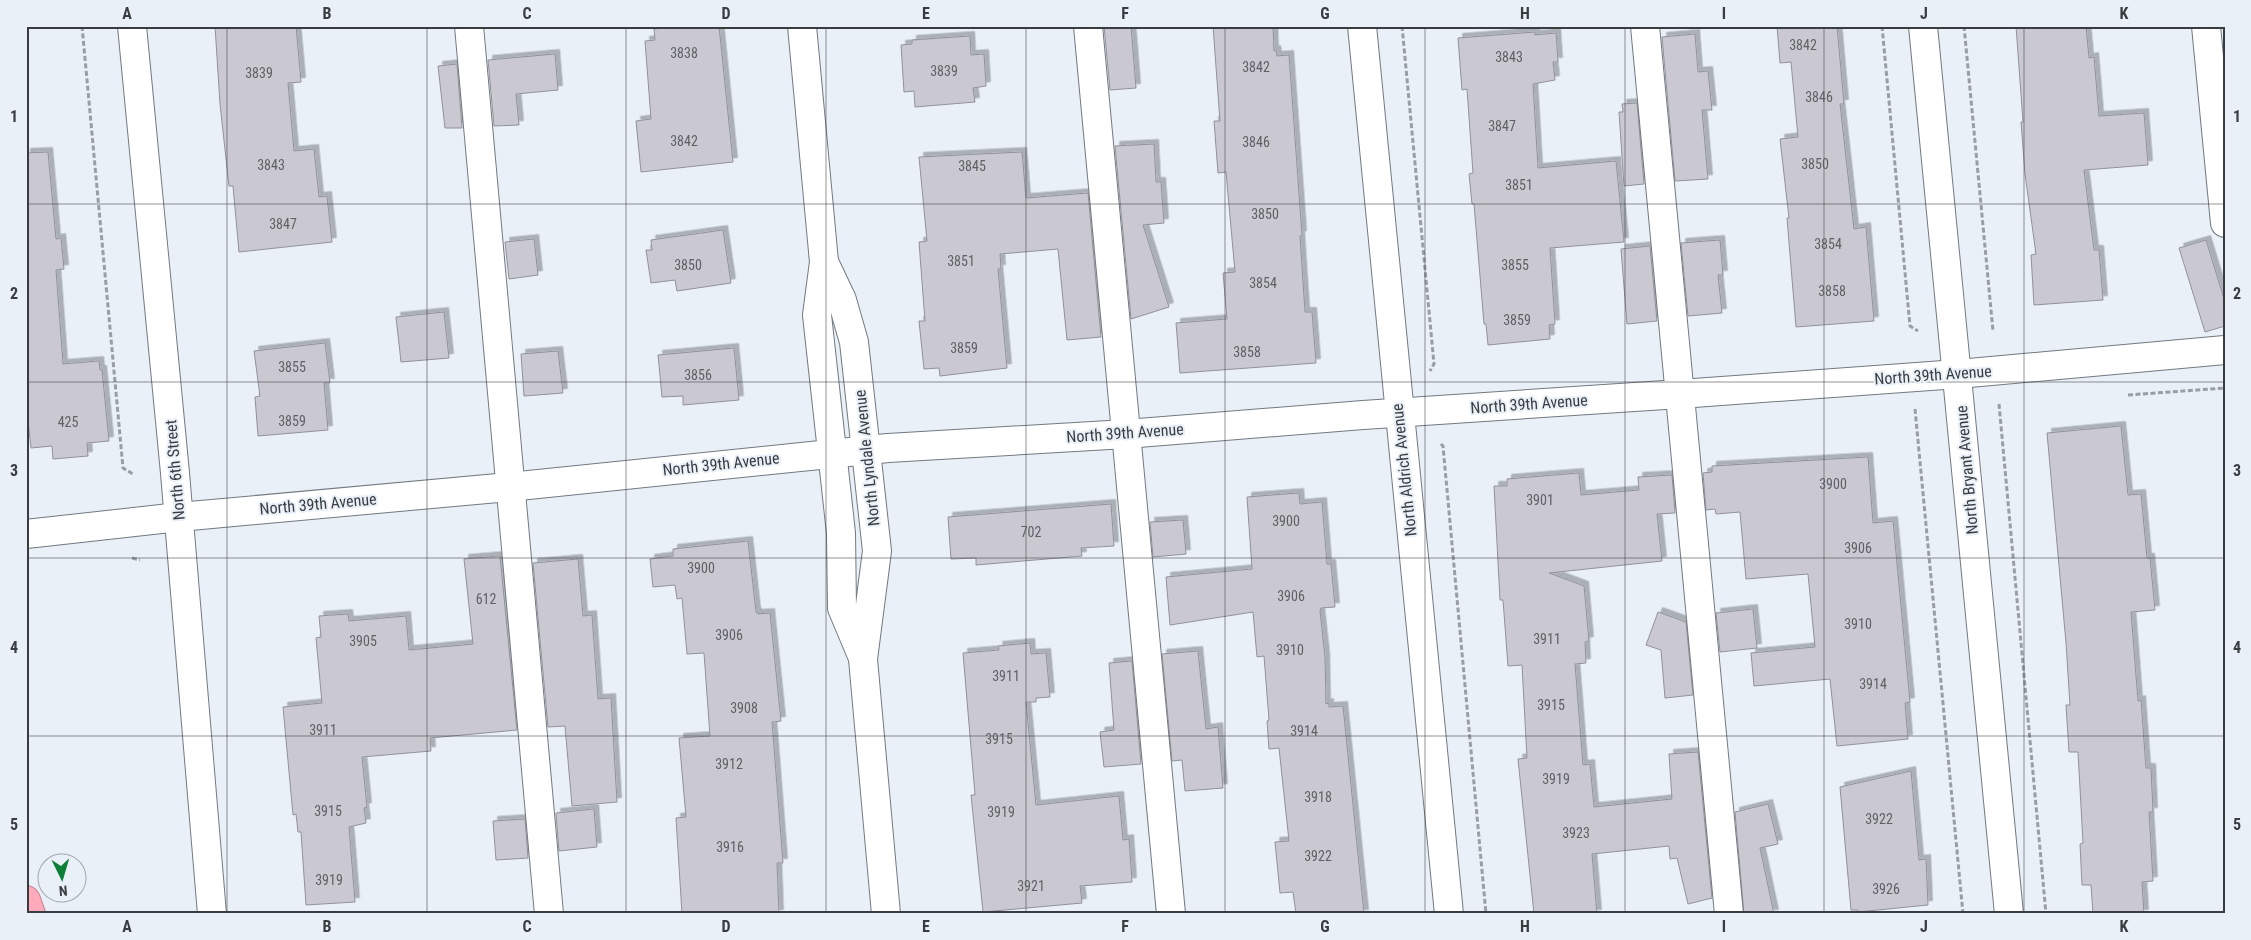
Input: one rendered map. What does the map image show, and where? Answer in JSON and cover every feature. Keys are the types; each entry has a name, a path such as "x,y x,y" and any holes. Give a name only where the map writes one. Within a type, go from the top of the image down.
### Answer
{"highway":[{"path":"26,900 31,914"}],"street":[{"name":"North 6th Street","path":"132,26 179,517 212,914"},
{"path":"469,26 509,487 549,914"},
{"name":"North Lyndale Avenue","path":"802,26 824,262 817,315 841,533 842,608 863,659"},
{"path":"1088,26 1171,914"},
{"name":"North Aldrich Avenue","path":"1362,26 1448,914"},
{"path":"1644,26 1729,914"},
{"name":"North Bryant Avenue","path":"1923,26 2009,914"},
{"path":"2206,26 2225,223"},
{"name":"North Lyndale Avenue","path":"824,262 842,300 854,342 877,551 863,659 886,914"},
{"name":"North 39th Avenue","path":"27,534 179,517 509,487 832,453 1126,434 1958,374 2225,350"}],"path":[{"path":"82,26 123,468 133,474"},
{"path":"1402,26 1434,364 1428,373"},
{"path":"1882,26 1910,326 1918,330"},
{"path":"1964,26 1993,331"},
{"path":"1998,396 2046,914"},
{"path":"1914,403 1962,914"},
{"path":"1435,439 1443,446 1486,914"}],"building":[{"path":"215,26 296,26 301,82 288,83 294,151 314,149 319,197 327,196 332,242 239,252 233,186 229,186 220,104"},
{"path":"686,26 719,26 733,162 641,172 636,121 651,119 645,41 655,40 654,29"},
{"path":"1104,26 1131,26 1136,88 1110,90"},
{"path":"1213,26 1273,26 1274,51 1276,50 1277,56 1289,55 1302,235 1300,236 1305,312 1312,312 1316,363 1180,373 1176,323 1227,319 1223,273 1235,272 1226,172 1218,173 1214,121 1220,121"},
{"path":"1777,26 1837,26 1844,104 1840,104 1854,229 1866,227 1874,321 1796,327 1787,218 1789,218 1780,139 1798,137 1791,62 1780,63"},
{"path":"2016,26 2086,26 2089,58 2094,57 2099,116 2144,113 2148,165 2084,170 2094,250 2099,250 2103,300 2034,305 2031,255 2036,254 2025,174"},
{"path":"1535,32 1535,35 1556,33 1558,62 1553,62 1555,80 1533,84 1538,168 1616,161 1624,242 1550,248 1555,324 1549,325 1550,339 1488,345 1486,324 1484,324 1474,204 1472,204 1469,174 1473,173 1467,89 1462,90 1458,38"},
{"path":"1695,34 1698,72 1708,71 1712,110 1702,110 1708,179 1675,181 1662,37"},
{"path":"970,36 971,55 984,54 986,86 973,88 975,102 915,107 914,91 904,92 901,45 912,44 912,40"},
{"path":"555,54 558,90 516,94 519,125 494,126 488,60"},
{"path":"457,64 462,128 445,128 438,66"},
{"path":"1637,103 1644,184 1624,186 1619,112 1623,112 1622,104"},
{"path":"1154,144 1156,182 1161,182 1164,223 1143,225 1169,307 1131,319 1115,146"},
{"path":"48,152 56,239 61,238 64,269 56,270 63,364 99,361 100,370 102,370 109,441 87,443 88,456 53,459 52,446 31,448 26,403 26,153"},
{"path":"1022,152 1026,198 1088,193 1101,337 1067,340 1058,249 1000,254 1001,269 998,269 1007,368 940,376 939,368 924,369 919,321 925,321 919,242 927,241 919,157"},
{"path":"723,230 731,283 677,291 675,280 651,283 646,250 652,250 651,240"},
{"path":"534,239 538,275 509,279 505,242"},
{"path":"1720,240 1723,275 1718,275 1722,313 1688,316 1681,243"},
{"path":"2206,240 2225,302 2225,326 2205,332 2179,248"},
{"path":"1650,246 1657,321 1627,324 1621,249"},
{"path":"444,312 449,358 401,362 396,317"},
{"path":"325,343 330,383 324,383 328,430 258,436 255,397 260,396 254,351"},
{"path":"734,348 739,400 683,405 683,396 662,397 658,355"},
{"path":"558,351 563,393 524,396 521,354"},
{"path":"2121,426 2128,495 2141,494 2147,558 2150,558 2155,610 2131,612 2138,701 2141,700 2146,768 2151,768 2153,812 2149,812 2153,881 2142,882 2144,914 2093,914 2091,885 2082,885 2080,844 2083,843 2078,752 2069,752 2066,705 2070,705 2066,643 2047,433"},
{"path":"1868,457 1873,523 1893,521 1910,702 1905,703 1908,739 1837,746 1830,679 1754,686 1751,653 1815,647 1808,574 1746,579 1740,512 1716,514 1715,509 1706,510 1703,473 1712,472 1712,466"},
{"path":"1579,473 1581,495 1639,490 1638,477 1672,475 1675,513 1657,514 1662,561 1549,573 1584,586 1589,641 1585,642 1586,663 1575,664 1583,765 1590,764 1594,807 1672,799 1669,754 1698,752 1712,898 1688,904 1677,858 1670,859 1669,846 1592,854 1597,914 1534,914 1518,759 1527,758 1522,665 1508,666 1503,600 1500,600 1494,486 1507,486 1507,479"},
{"path":"1299,493 1300,504 1322,502 1327,564 1331,564 1335,607 1321,608 1320,611 1325,657 1326,704 1329,703 1329,707 1343,706 1364,914 1296,914 1293,892 1280,893 1275,842 1289,841 1279,748 1269,749 1267,721 1269,720 1264,656 1257,657 1253,612 1170,625 1166,577 1252,569 1247,497"},
{"path":"1111,504 1114,546 1081,548 1082,556 976,565 976,558 951,559 948,517"},
{"path":"1183,520 1186,554 1153,557 1150,522"},
{"path":"748,541 756,612 758,614 770,613 781,721 772,722 783,863 777,863 779,914 682,914 676,818 686,817 679,738 710,736 704,653 687,654 682,598 677,599 675,585 653,587 650,559 673,556 673,549"},
{"path":"500,556 517,730 430,738 431,751 362,757 367,807 364,808 366,823 349,827 355,902 306,905 301,832 298,832 296,814 293,815 283,707 322,703 316,638 321,637 319,616 348,614 349,621 406,616 409,650 473,644 464,559"},
{"path":"578,559 583,616 592,615 598,699 611,698 617,802 572,806 565,726 548,727 533,563"},
{"path":"1753,609 1757,648 1720,652 1716,613"},
{"path":"1658,612 1686,622 1693,695 1665,698 1661,650 1646,645"},
{"path":"1030,643 1031,654 1046,653 1050,697 1036,698 1036,702 1026,702 1036,805 1119,796 1123,840 1129,839 1132,882 1080,886 1082,903 983,912 971,795 975,795 963,653 999,650 998,646"},
{"path":"1198,651 1206,729 1218,727 1223,788 1185,791 1182,760 1172,761 1162,654"},
{"path":"1132,661 1141,764 1104,767 1100,732 1114,730 1109,663"},
{"path":"1911,771 1919,860 1926,859 1928,905 1858,912 1858,910 1851,910 1840,787"},
{"path":"1768,804 1778,844 1760,848 1774,914 1744,914 1735,812"},
{"path":"594,809 597,847 559,851 556,813"},
{"path":"525,819 528,858 496,860 493,821"}]}
